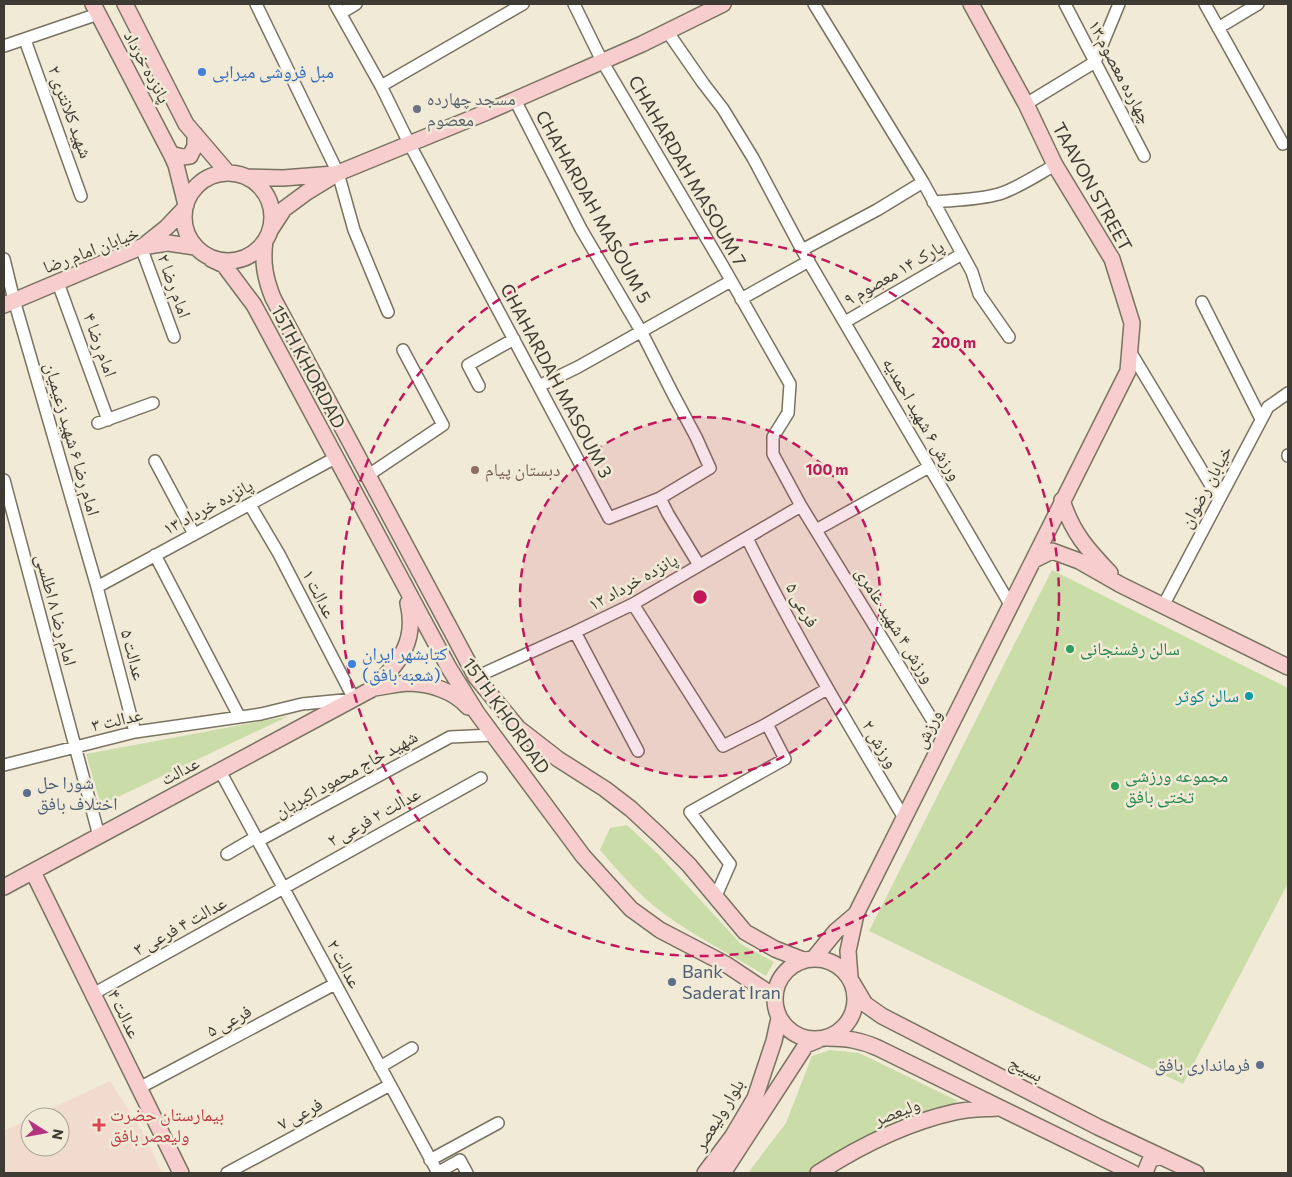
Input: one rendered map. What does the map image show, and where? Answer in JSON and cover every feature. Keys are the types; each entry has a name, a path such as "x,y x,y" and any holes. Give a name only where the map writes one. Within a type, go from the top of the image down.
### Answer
{"main road":[{"path":"125,4 186,124 228,173"},
{"path":"338,173 290,178 247,177 228,173 213,175 200,183 190,194 185,207 184,222 188,236 202,254 212,259 226,262 242,260 255,252 284,209 338,173 515,100 667,31 706,7 723,4"},
{"name":"TAAVON STREET","path":"971,4 1026,104 1054,165 1112,259 1132,323 1128,371 1062,500 1034,560"},
{"name":"پانزده خرداد","path":"96,9 176,165 185,207"},
{"path":"171,154 182,157 190,156 195,146 195,134"},
{"path":"247,177 257,184 265,194 270,205 272,217 268,235"},
{"path":"141,248 167,227 185,207"},
{"name":"15TH KHORDAD","path":"268,235 263,268 266,280 367,476 476,677 518,728 558,759 605,789 631,810 689,865 745,932 775,949 809,959"},
{"name":"خیابان امام رضا","path":"9,302 141,248 168,243 195,247"},
{"name":"15TH KHORDAD","path":"212,259 224,265 254,305 449,668 476,713 583,856 631,909 660,930 727,965 775,997"},
{"path":"1062,500 1068,520 1086,549 1121,585"},
{"path":"1034,560 1052,551 1079,561 1121,585 1288,668"},
{"name":"ورزش","path":"851,979 848,951 856,914 1034,560"},
{"name":"عدالت","path":"4,887 374,688 406,649 412,620 404,585"},
{"name":"عدالت","path":"374,688 409,683 434,687 460,698 492,734"},
{"name":"عدالت ۴","path":"33,872 181,1173"},
{"name":"ورزش","path":"809,959 836,931 856,914"},
{"path":"723,1173 806,1045 822,1039 842,1030 853,1016 856,999 851,979 843,969 825,959 809,959 792,965 783,974 778,984 775,997 779,1018 786,1028 795,1035 806,1039 822,1039 842,1038 860,1040 1133,1173"},
{"name":"بسیج","path":"851,979 865,1004 882,1016 1098,1127 1196,1173"},
{"name":"بلوار ولیعصر","path":"704,1173 732,1137 755,1098 774,1041 779,1018"},
{"name":"ولیعصر","path":"818,1173 856,1149 914,1123 956,1111 998,1108"},
{"path":"1085,1150 1096,1146 1099,1137 1098,1127"},
{"path":"1146,1173 1150,1160 1160,1156"}],"street":[{"path":"256,4 338,173 354,230 388,312"},
{"path":"338,8 356,4"},
{"path":"382,86 524,4"},
{"name":"CHAHARDAH MASOUM 7","path":"574,4 602,61 790,384 788,413 773,437 773,454 802,506"},
{"path":"814,4 923,182 972,272 979,294 1009,337"},
{"name":"چهارده معصوم ۱۳","path":"1065,4 1144,156"},
{"path":"1026,104 1095,62 1119,4"},
{"path":"1205,4 1283,144"},
{"path":"1218,28 1258,4"},
{"name":"CHAHARDAH MASOUM 3","path":"338,8 382,86 409,143 609,518 660,498"},
{"path":"4,46 25,40 96,9"},
{"name":"ورزش ۶ شهید احمدیه","path":"667,31 723,110 753,158 802,250 1011,606"},
{"name":"شهید کلانتری ۲","path":"25,40 81,196"},
{"name":"CHAHARDAH MASOUM 5","path":"515,100 581,229 641,330 710,468 660,498"},
{"path":"933,202 966,200 999,194 1027,181 1054,165"},
{"path":"802,250 877,210 923,182"},
{"name":"امام رضا ۲","path":"141,248 174,337"},
{"name":"پارک ۱۴ معصوم ۹","path":"844,322 962,254"},
{"name":"امام رضا ۶ شهید زعیمیان","path":"4,259 9,302 97,587"},
{"path":"741,299 809,261"},
{"path":"539,386 578,367 731,281"},
{"name":"امام رضا ۴","path":"58,283 103,422 154,403"},
{"path":"1202,302 1261,419"},
{"path":"480,386 468,365 514,340"},
{"path":"367,476 443,425 403,350"},
{"path":"1130,351 1219,499"},
{"name":"خیابان رضوان","path":"1163,606 1268,407 1288,393"},
{"name":"پانزده خرداد ۱۳","path":"97,587 335,458"},
{"path":"154,461 194,534"},
{"path":"816,530 929,467"},
{"name":"امام رضا ۸ اطلسی","path":"4,480 74,749 99,836"},
{"path":"660,498 699,565"},
{"name":"عدالت ۱","path":"250,505 279,554 354,699"},
{"name":"ورزش ۴ شهید عامری","path":"802,506 944,738"},
{"name":"پانزده خرداد ۱۲","path":"476,677 632,604 802,506"},
{"name":"فرعی ۵","path":"747,538 827,689"},
{"path":"155,555 239,716"},
{"name":"عدالت ۵","path":"97,587 135,732"},
{"path":"632,604 723,746 767,724 827,689"},
{"path":"575,632 638,751"},
{"name":"ورزش ۲","path":"827,689 904,818"},
{"name":"عدالت ۳","path":"4,765 74,749 135,732 261,714 302,704 354,699"},
{"path":"715,898 730,864 690,812 785,759 767,724"},
{"name":"شهید حاج محمود اکبریان","path":"227,854 450,737 492,734"},
{"name":"عدالت ۲","path":"220,771 437,1173"},
{"name":"عدالت ۲ فرعی ۲","path":"284,888 482,778"},
{"name":"عدالت ۴ فرعی ۳","path":"93,994 284,888"},
{"name":"فرعی ۵","path":"140,1088 336,984"},
{"path":"380,1067 412,1048"},
{"name":"فرعی ۷","path":"226,1173 390,1085"},
{"path":"430,1160 498,1123"},
{"path":"437,1173 460,1160 467,1173"}],"shaded area":[{"name":"بیمارستان حضرت ولیعصر بافق","path":"110,1081 143,1133 162,1173 4,1173 4,1131 20,1123 20,1157 70,1157 70,1107 54,1107"}],"green space":[{"name":"مجموعه ورزشی تختی بافق","path":"1052,570 1288,688 1288,883 1183,1084 869,931"},
{"path":"289,716 101,805 86,754"},
{"path":"627,825 658,854 741,944 774,962 766,976 667,916 647,900 619,872 600,850 610,828"},
{"path":"830,1050 859,1053 958,1101 808,1173 748,1173 786,1123 812,1056"}],"place":[{"name":"مبل فروشی میرابی","path":"202,72"},
{"name":"مسجد چهارده معصوم","path":"417,109"},
{"name":"دبستان پیام","path":"475,470"},
{"name":"سالن رفسنجانی","path":"1070,649"},
{"name":"کتابشهر ایران (شعبه بافق)","path":"352,664"},
{"name":"سالن کوثر","path":"1249,696"},
{"name":"مجموعه ورزشی تختی بافق","path":"1115,786"},
{"name":"شورا حل اختلاف بافق","path":"27,793"},
{"name":"Bank Saderat Iran","path":"672,982"},
{"name":"فرمانداری بافق","path":"1260,1065"},
{"name":"بیمارستان حضرت ولیعصر بافق","path":"99,1125"}]}
